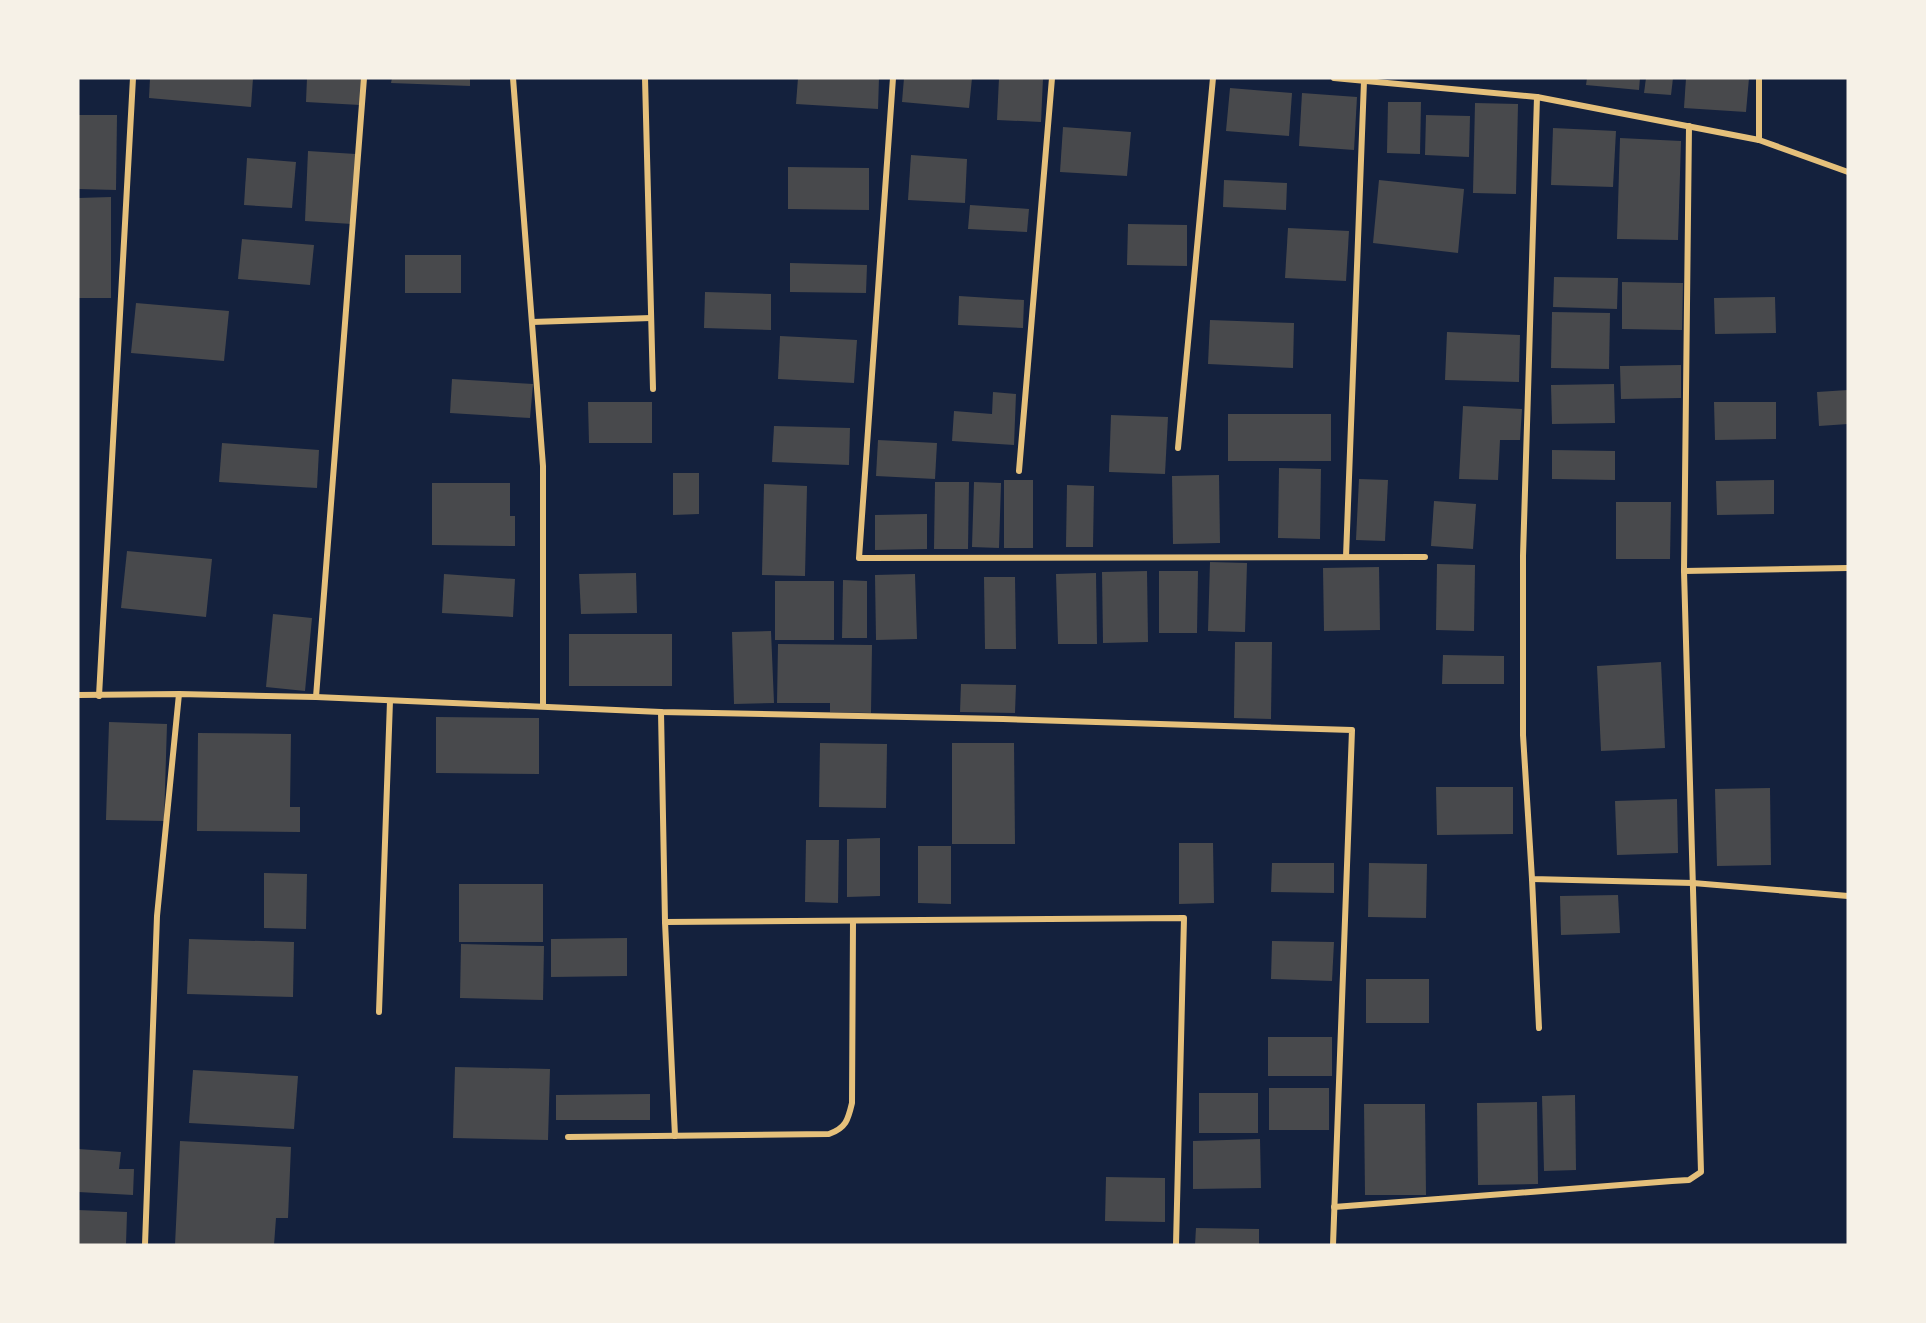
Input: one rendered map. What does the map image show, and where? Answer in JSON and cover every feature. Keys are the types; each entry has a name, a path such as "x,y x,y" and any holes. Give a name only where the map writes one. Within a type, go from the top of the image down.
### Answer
{"street":[{"path":"99,696 133,78"},
{"path":"316,698 364,78"},
{"path":"513,78 543,466 543,706"},
{"path":"645,78 653,389"},
{"path":"894,78 859,558 1425,557"},
{"path":"1019,471 1052,78"},
{"path":"1178,448 1213,78"},
{"path":"1334,78 1409,81 1537,97 1759,140 1848,172"},
{"path":"1758,78 1759,140"},
{"path":"1346,557 1364,81"},
{"path":"1537,97 1523,556 1523,735 1539,1028"},
{"path":"1334,1207 1672,1181 1698,1176 1703,1166 1684,572 1689,126"},
{"path":"532,322 651,318"},
{"path":"1684,572 1848,568"},
{"path":"145,1245 157,916 179,694"},
{"path":"78,695 179,694 661,712 1003,719 1352,730 1333,1245"},
{"path":"379,1012 390,701"},
{"path":"661,712 665,922 675,1136"},
{"path":"1532,879 1693,883 1848,896"},
{"path":"665,922 1184,918 1176,1245"},
{"path":"568,1137 829,1134 841,1129 848,1121 852,1103 853,921"}],"building":[{"path":"150,78 253,78 251,107 149,98"},
{"path":"307,78 362,78 360,105 306,102"},
{"path":"392,78 470,78 470,86 391,83"},
{"path":"798,78 879,78 878,109 796,104"},
{"path":"904,78 972,78 969,108 902,102"},
{"path":"999,78 1043,78 1041,122 997,120"},
{"path":"1587,78 1640,78 1639,90 1586,85"},
{"path":"1646,78 1673,78 1671,95 1644,93"},
{"path":"1686,78 1749,78 1746,112 1684,108"},
{"path":"1230,88 1292,93 1289,136 1226,131"},
{"path":"1302,93 1357,97 1354,150 1299,146"},
{"path":"1388,102 1421,102 1420,154 1387,153"},
{"path":"1475,103 1518,104 1516,194 1473,193"},
{"path":"78,115 117,115 116,190 78,189"},
{"path":"1426,115 1470,116 1469,157 1425,155"},
{"path":"1063,127 1131,132 1127,176 1060,172"},
{"path":"1553,128 1616,131 1613,187 1551,185"},
{"path":"1620,138 1681,141 1678,240 1617,239"},
{"path":"308,151 356,154 352,224 305,221"},
{"path":"911,155 967,159 965,203 908,200"},
{"path":"247,158 296,162 292,208 244,205"},
{"path":"788,167 869,168 869,210 788,209"},
{"path":"1224,180 1287,183 1286,210 1223,207"},
{"path":"1379,180 1464,189 1458,253 1373,243"},
{"path":"111,197 111,298 78,298 78,198"},
{"path":"970,205 1029,209 1027,232 968,229"},
{"path":"1128,224 1187,225 1187,266 1127,265"},
{"path":"1288,228 1349,231 1346,281 1285,278"},
{"path":"242,239 314,245 310,285 238,279"},
{"path":"405,255 461,255 461,293 405,293"},
{"path":"790,263 867,265 866,293 790,292"},
{"path":"1554,277 1618,278 1617,309 1553,307"},
{"path":"1622,282 1683,283 1682,330 1622,329"},
{"path":"705,292 771,294 771,330 704,328"},
{"path":"959,296 1024,300 1023,328 958,325"},
{"path":"1775,297 1776,333 1715,334 1714,298"},
{"path":"136,303 229,311 224,361 131,353"},
{"path":"1552,312 1610,313 1609,369 1551,368"},
{"path":"1210,320 1294,323 1293,368 1208,364"},
{"path":"1447,332 1520,335 1519,382 1445,380"},
{"path":"780,336 857,340 854,383 778,379"},
{"path":"1681,365 1681,398 1621,399 1620,366"},
{"path":"452,379 533,384 530,418 450,413"},
{"path":"1614,384 1615,423 1552,424 1551,385"},
{"path":"1848,390 1848,424 1819,426 1817,392"},
{"path":"993,392 1016,394 1014,445 952,441 954,411 992,414"},
{"path":"588,402 652,402 652,443 589,443"},
{"path":"1714,402 1776,402 1776,439 1715,440"},
{"path":"1463,406 1522,409 1520,440 1500,440 1498,480 1459,479"},
{"path":"1228,414 1331,414 1331,461 1228,461"},
{"path":"1111,415 1168,417 1165,474 1109,472"},
{"path":"774,426 850,428 849,465 772,462"},
{"path":"878,440 937,443 935,479 876,476"},
{"path":"222,443 319,450 317,488 219,482"},
{"path":"1552,450 1615,451 1615,480 1552,479"},
{"path":"1279,468 1321,469 1320,539 1278,538"},
{"path":"673,473 699,473 699,514 673,515"},
{"path":"1219,475 1220,543 1173,544 1172,476"},
{"path":"1359,479 1388,480 1385,541 1356,540"},
{"path":"1004,480 1033,480 1033,548 1004,548"},
{"path":"1774,480 1774,514 1717,515 1716,481"},
{"path":"935,482 969,482 968,549 934,549"},
{"path":"974,482 1001,483 999,548 972,547"},
{"path":"432,483 510,483 510,516 515,516 515,546 432,545"},
{"path":"764,484 807,486 805,576 762,575"},
{"path":"1067,485 1094,486 1093,547 1066,547"},
{"path":"1434,501 1476,504 1473,549 1431,546"},
{"path":"1616,502 1671,502 1670,559 1616,559"},
{"path":"927,514 927,549 875,550 875,515"},
{"path":"127,551 212,559 206,617 121,608"},
{"path":"1210,562 1247,563 1245,632 1208,631"},
{"path":"1437,564 1475,565 1474,631 1436,630"},
{"path":"1379,567 1380,630 1324,631 1323,568"},
{"path":"1147,571 1148,642 1103,643 1102,572"},
{"path":"1159,571 1198,571 1197,633 1159,633"},
{"path":"636,573 637,613 581,614 579,574"},
{"path":"1096,573 1097,644 1058,644 1056,574"},
{"path":"444,574 515,579 513,617 442,613"},
{"path":"915,574 917,639 876,640 875,575"},
{"path":"984,577 1015,577 1016,649 985,649"},
{"path":"843,580 867,581 867,638 842,638"},
{"path":"775,581 834,581 834,640 775,640"},
{"path":"273,614 312,618 305,691 266,687"},
{"path":"771,631 774,703 734,704 732,632"},
{"path":"569,634 672,634 672,686 569,686"},
{"path":"1235,642 1272,642 1271,719 1234,718"},
{"path":"778,644 872,645 871,713 830,712 830,703 777,703"},
{"path":"1443,655 1504,656 1504,684 1442,684"},
{"path":"1661,662 1665,748 1601,751 1597,666"},
{"path":"961,684 1016,685 1015,713 960,712"},
{"path":"436,717 539,718 539,774 436,773"},
{"path":"109,722 167,724 164,821 106,820"},
{"path":"198,733 291,734 290,807 300,807 300,832 197,831"},
{"path":"820,743 887,744 886,808 819,807"},
{"path":"952,743 1014,743 1015,844 952,844"},
{"path":"1436,787 1513,787 1513,834 1437,835"},
{"path":"1770,788 1771,865 1717,866 1715,789"},
{"path":"1677,799 1678,853 1617,855 1615,801"},
{"path":"880,838 880,896 847,897 847,839"},
{"path":"806,840 839,840 838,903 805,902"},
{"path":"1179,843 1213,843 1214,903 1179,904"},
{"path":"918,846 951,846 951,904 918,903"},
{"path":"1272,863 1334,863 1334,893 1271,892"},
{"path":"1369,863 1427,864 1426,918 1368,917"},
{"path":"264,873 307,874 306,929 264,928"},
{"path":"459,884 543,884 543,942 459,942"},
{"path":"1618,895 1620,933 1561,935 1560,896"},
{"path":"627,938 627,976 551,977 551,939"},
{"path":"189,939 294,942 293,997 187,994"},
{"path":"1272,941 1334,942 1332,981 1271,979"},
{"path":"461,944 544,946 543,1000 460,998"},
{"path":"1366,979 1429,979 1429,1023 1366,1023"},
{"path":"1268,1037 1332,1037 1332,1076 1268,1076"},
{"path":"455,1067 550,1069 548,1140 453,1138"},
{"path":"193,1070 298,1076 294,1129 189,1123"},
{"path":"1269,1088 1329,1088 1329,1130 1269,1130"},
{"path":"1199,1093 1258,1093 1258,1133 1199,1133"},
{"path":"650,1094 650,1120 556,1120 556,1095"},
{"path":"1575,1095 1576,1170 1544,1171 1542,1096"},
{"path":"1537,1102 1538,1184 1478,1185 1477,1103"},
{"path":"1364,1104 1425,1104 1426,1195 1365,1195"},
{"path":"1260,1139 1261,1188 1193,1189 1193,1141"},
{"path":"180,1141 291,1147 288,1218 276,1218 274,1245 175,1245"},
{"path":"78,1149 121,1152 119,1169 134,1169 133,1195 78,1192"},
{"path":"1106,1177 1165,1178 1165,1222 1105,1221"},
{"path":"78,1210 127,1212 126,1245 78,1245"},
{"path":"1196,1228 1259,1229 1259,1245 1195,1245"}]}
